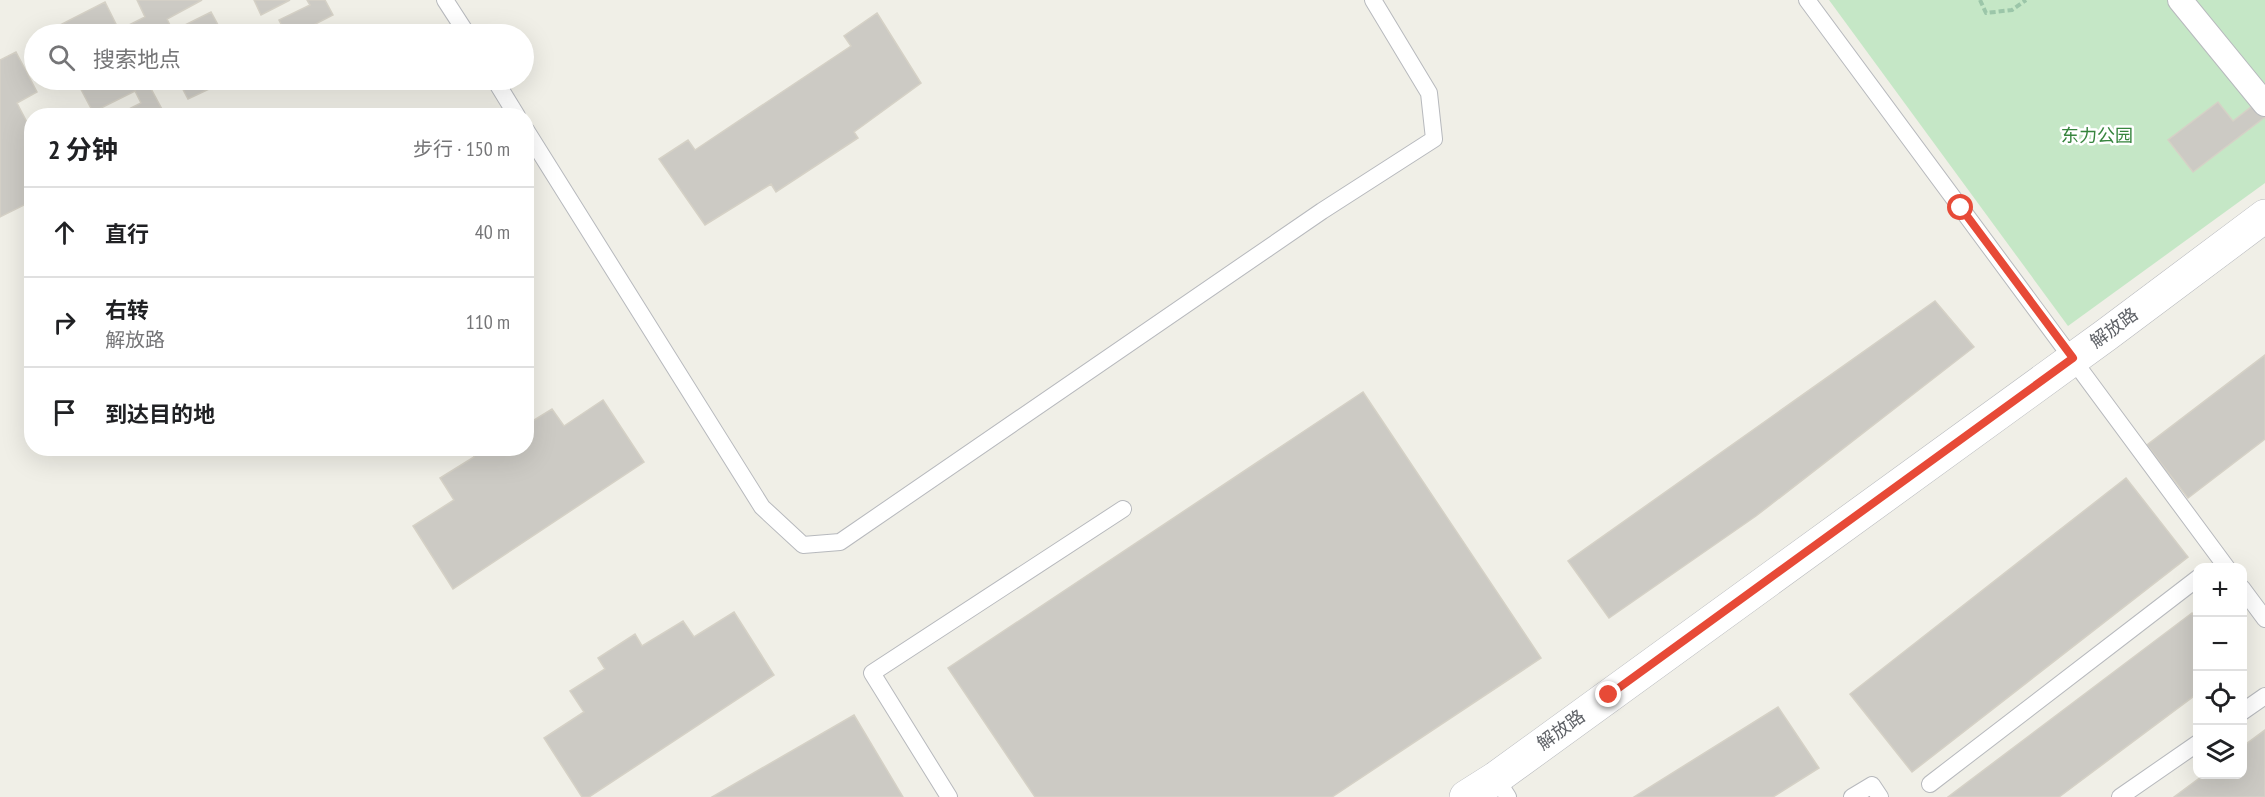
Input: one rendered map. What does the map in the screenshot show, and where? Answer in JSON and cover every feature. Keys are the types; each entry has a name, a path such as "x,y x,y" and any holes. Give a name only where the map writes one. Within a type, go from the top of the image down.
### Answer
{"street":[{"path":"2180,0 2265,104"},
{"name":"解放路","path":"1466,797 1502,787 2265,216"}],"lane":[{"path":"445,0 461,24"},
{"path":"534,143 762,507 802,545 840,542 1322,211 1434,139 1429,93 1373,0"},
{"path":"1807,0 2073,358 2219,563"},
{"path":"501,90 512,108"},
{"path":"950,797 872,673 1123,509"},
{"path":"1930,784 2193,582"},
{"path":"2247,595 2265,619"},
{"path":"2247,709 2265,696"},
{"path":"2120,797 2193,746"},
{"path":"1852,797 1872,784 1880,797"}],"path":[{"path":"1980,0 1986,13 2012,10 2026,0"}],"green space":[{"name":"东力公园","path":"1829,0 2265,0 2265,183 2068,326"}],"building":[{"path":"137,0 202,0 167,19 170,24 131,24 145,17"},
{"path":"254,0 290,0 261,15"},
{"path":"307,0 325,0 333,15 315,24 281,24 279,20 310,5"},
{"path":"105,2 116,24 62,24"},
{"path":"211,12 218,24 187,24"},
{"path":"877,13 921,83 854,132 858,138 776,192 771,184 705,225 659,159 688,140 695,150 851,46 844,36"},
{"path":"16,52 24,67 24,90 36,90 37,92 17,103 24,117 24,205 0,217 0,60"},
{"path":"81,90 152,90 161,108 131,108 141,103 135,91 101,108 91,108"},
{"path":"183,90 207,90 188,99"},
{"path":"2265,96 2265,117 2193,172 2168,140 2218,102 2233,121"},
{"path":"1935,301 1974,347 1756,516 1609,618 1568,561"},
{"path":"2265,355 2265,439 2188,498 2147,445"},
{"path":"1363,392 1541,658 1332,797 1035,797 948,668"},
{"path":"603,400 644,462 453,589 413,526 454,500 440,478 473,456 534,456 534,420 552,409 564,426"},
{"path":"2126,478 2188,557 1912,772 1850,694"},
{"path":"734,612 774,675 589,797 582,797 544,738 584,712 570,691 605,669 598,658 635,634 642,646 683,621 694,637"},
{"path":"2193,614 2193,697 2059,797 1948,797"},
{"path":"1778,707 1819,768 1773,797 1634,797"},
{"path":"854,715 903,797 712,797"},
{"path":"2265,730 2265,797 2174,797 2198,779 2247,779 2247,743"}],"route":[{"path":"1609,695 2073,358 1961,208"}]}
